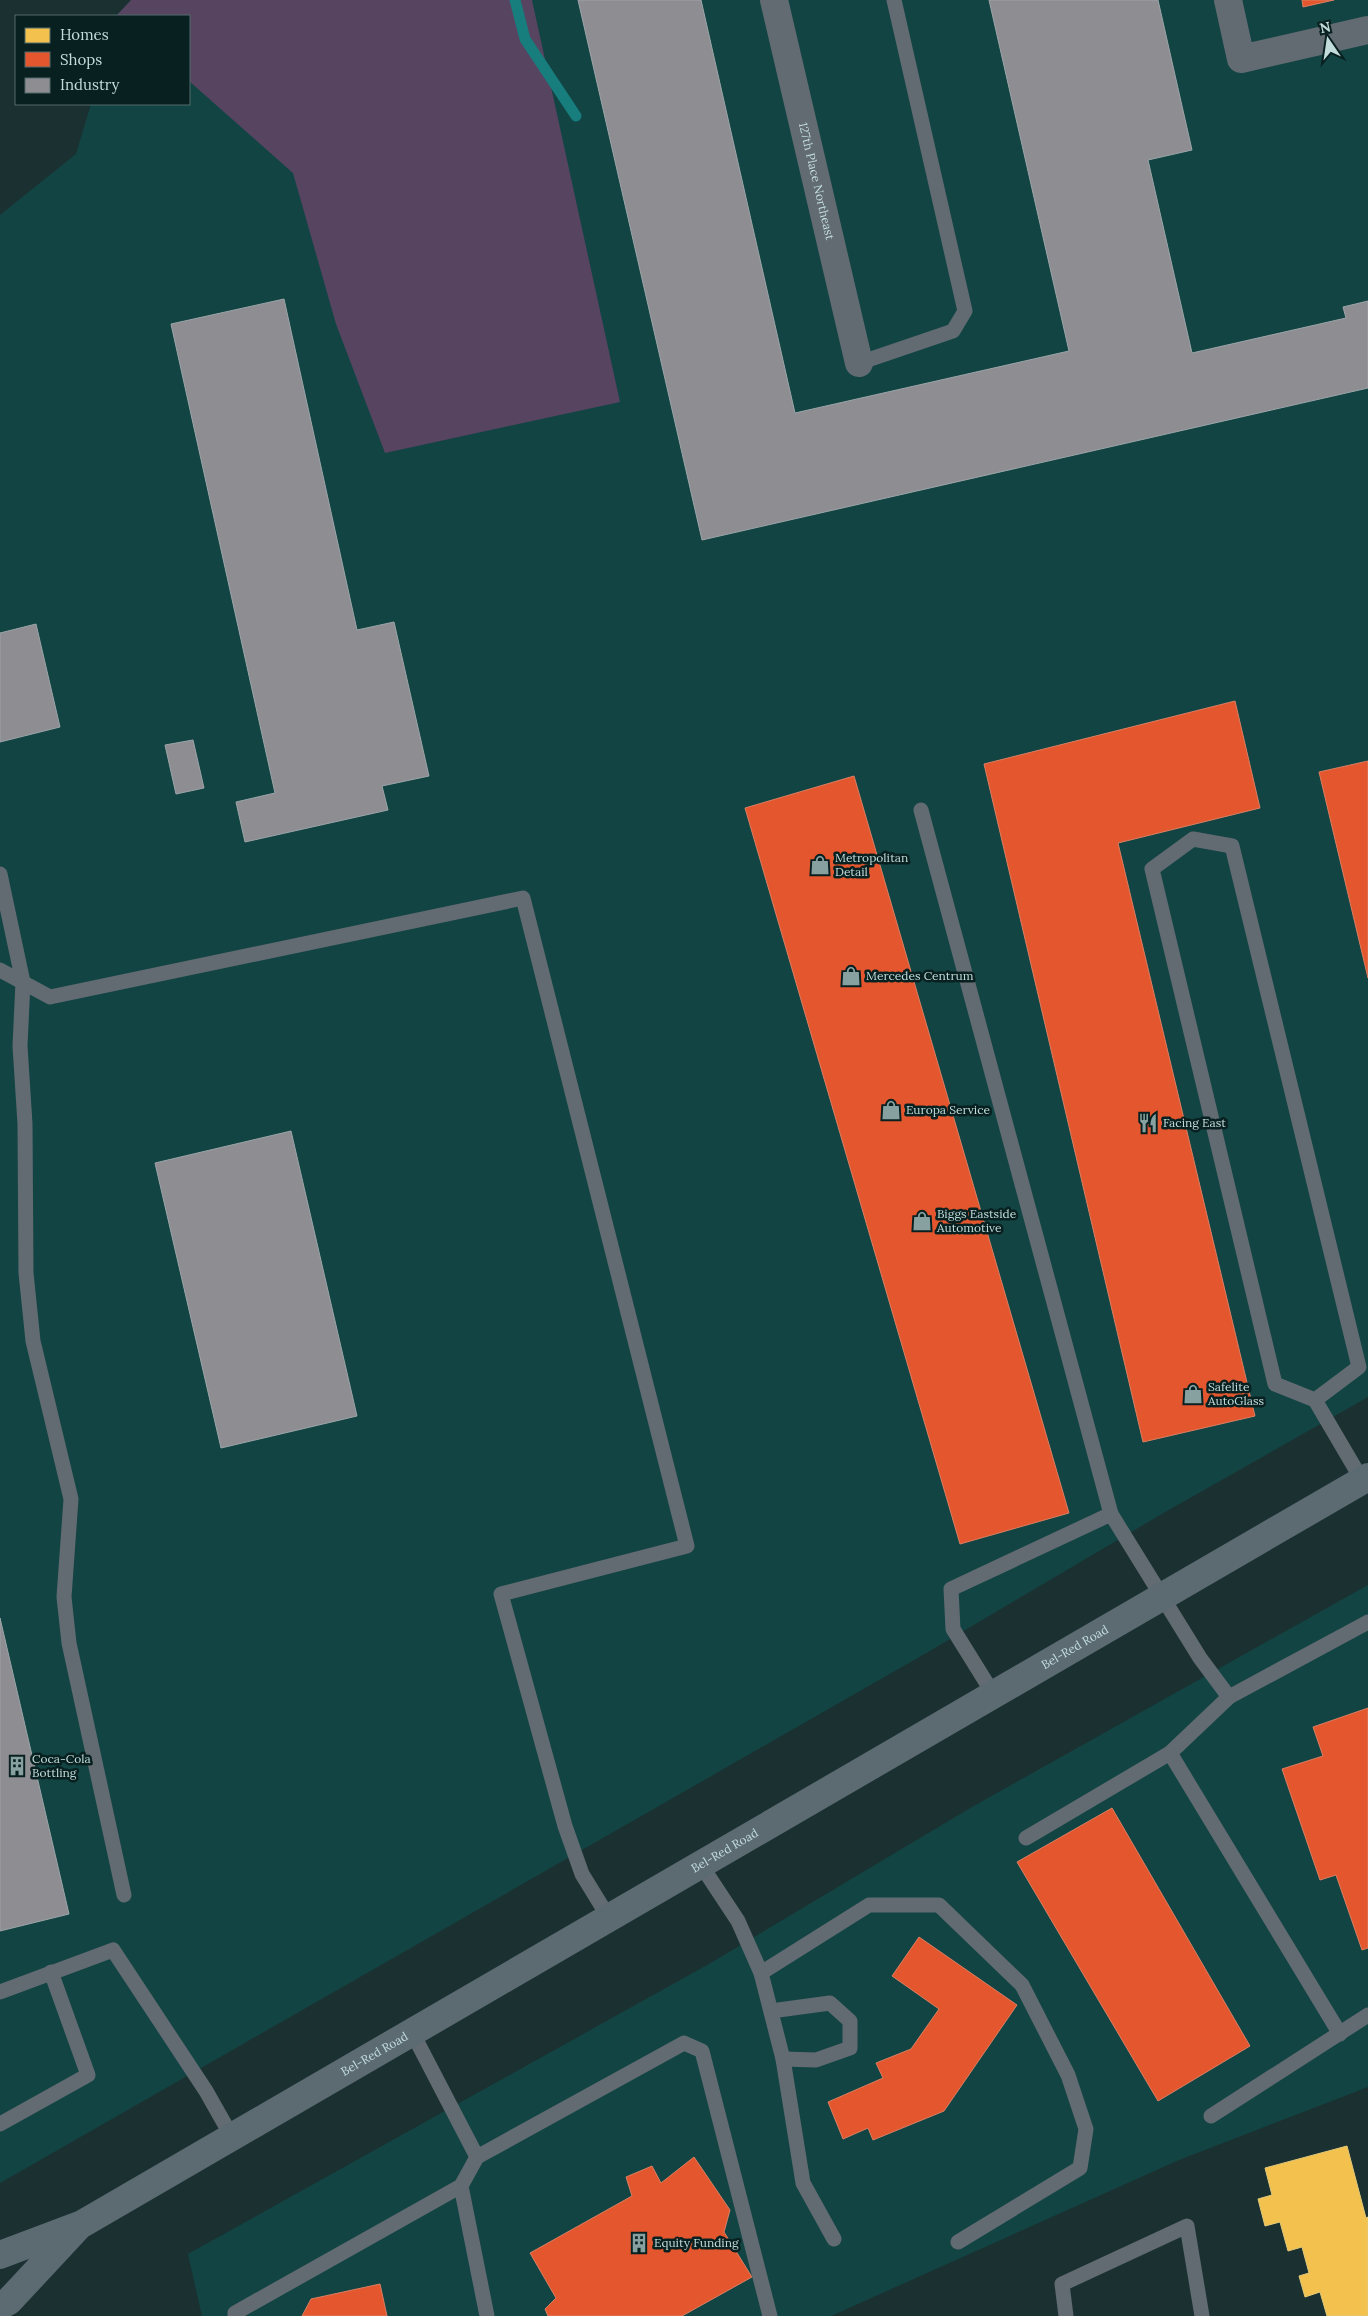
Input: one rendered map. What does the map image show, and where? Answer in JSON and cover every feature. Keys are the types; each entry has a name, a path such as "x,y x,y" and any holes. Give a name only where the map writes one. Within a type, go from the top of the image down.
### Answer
{"main road":[{"name":"Bel-Red Road","path":"0,2255 82,2224 1365,1479"},
{"name":"Bel-Red Road","path":"9,2308 82,2224"}],"street":[{"name":"127th Place Northeast","path":"774,0 859,363"},
{"path":"1228,0 1241,59 1368,30"}],"lane":[{"path":"859,363 953,331 965,311 894,0"},
{"path":"921,810 1111,1514 1164,1596 1200,1658 1229,1697"},
{"path":"1315,1400 1359,1367 1232,846 1193,839 1152,869 1275,1384 1315,1400 1365,1479"},
{"path":"0,874 23,982 20,1046 25,1124 26,1274 33,1342 70,1499 64,1596 69,1644 124,1895"},
{"path":"0,970 50,997 524,898 686,1546 501,1594 565,1826 582,1874 609,1918"},
{"path":"994,1694 953,1629 951,1588 1111,1514"},
{"path":"1026,1838 1170,1753 1229,1697 1368,1622"},
{"path":"1170,1753 1340,2034"},
{"path":"701,1865 738,1921 761,1973 783,2059 803,2183 834,2239"},
{"path":"761,1973 869,1905 939,1905 1022,1985 1068,2075 1086,2129 1080,2168 958,2242"},
{"path":"0,1992 113,1950 206,2091 232,2136"},
{"path":"0,2124 88,2075 51,1972"},
{"path":"771,2011 830,2003 850,2021 850,2048 816,2060 783,2059"},
{"path":"1211,2116 1368,2015"},
{"path":"412,2032 477,2157"},
{"path":"235,2316 235,2313 243,2308 461,2186 477,2157 684,2043 702,2051 770,2316"},
{"path":"461,2186 487,2316"},
{"path":"1066,2316 1062,2284 1187,2226 1202,2316"}],"shaded area":[{"path":"131,0 1368,0 1368,1397 1160,1515 928,1652 0,2183 0,215 76,154 91,105 190,105 190,15 117,15"},
{"path":"131,0 532,0 620,402 385,453 336,324 293,173 190,82 190,15 117,15"},
{"path":"1368,1585 1368,2087 1179,2160 831,2316 202,2316 188,2254 709,1964 972,1807"}],"building: Homes":[{"path":"1347,2146 1366,2218 1368,2217 1368,2316 1327,2316 1320,2292 1305,2297 1299,2276 1309,2273 1302,2247 1288,2251 1280,2222 1265,2226 1258,2199 1272,2195 1265,2168"}],"building: Shops":[{"path":"1302,0 1334,0 1303,7"},
{"path":"1235,701 1260,808 1118,843 1255,1416 1143,1442 984,764"},
{"path":"1368,761 1368,978 1319,772"},
{"path":"854,776 1069,1513 960,1544 745,808"},
{"path":"1368,1708 1368,1948 1362,1950 1336,1875 1320,1880 1282,1769 1323,1756 1313,1727"},
{"path":"1112,1808 1250,2046 1158,2101 1017,1862"},
{"path":"919,1937 1017,2005 944,2111 873,2140 868,2128 843,2139 828,2102 883,2078 876,2063 911,2049 939,2009 892,1976"},
{"name":"Equity Funding","path":"694,2157 730,2210 724,2232 752,2277 682,2316 548,2316 545,2309 556,2298 530,2253 632,2196 626,2177 652,2166 661,2183"},
{"path":"380,2284 387,2316 302,2316 311,2299"}],"building: Industry":[{"path":"578,0 701,0 795,413 1069,351 989,0 1158,0 1192,150 1148,160 1192,353 1346,318 1343,307 1368,301 1368,388 702,540"},
{"path":"284,299 357,630 394,622 429,776 382,786 388,810 245,842 236,802 275,793 171,324"},
{"path":"36,624 60,727 0,742 0,633"},
{"path":"193,740 204,788 176,794 165,745"},
{"path":"291,1131 357,1416 221,1448 155,1163"},
{"name":"Coca-Cola Bottling","path":"0,1618 69,1914 0,1931"}],"waterway":[{"path":"515,0 525,39 576,116"}],"place":[{"name":"Metropolitan Detail","path":"820,865"},
{"name":"Mercedes Centrum","path":"851,976"},
{"name":"Europa Service","path":"891,1110"},
{"name":"Facing East","path":"1148,1123"},
{"name":"Biggs Eastside Automotive","path":"922,1221"},
{"name":"Safelite AutoGlass","path":"1193,1394"},
{"name":"Coca-Cola Bottling","path":"17,1766"},
{"name":"Equity Funding","path":"639,2243"}]}
